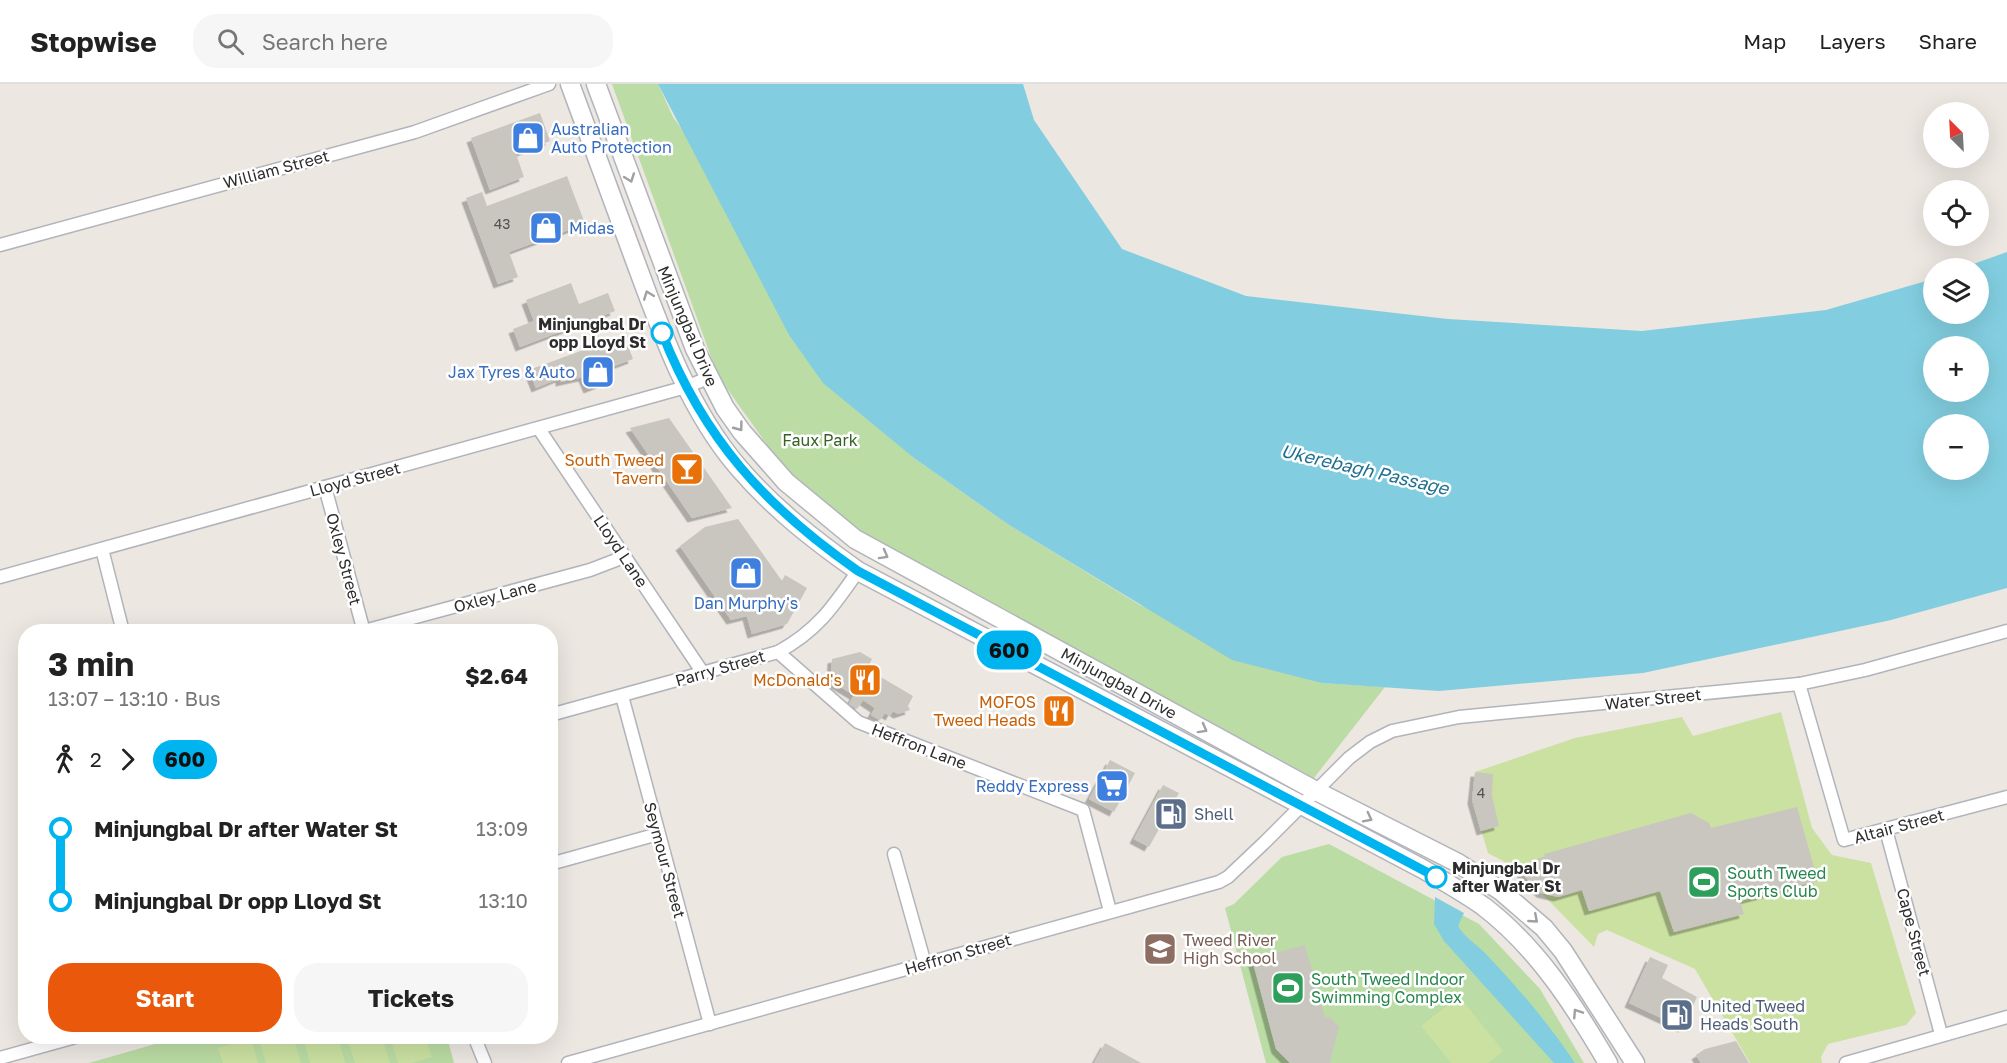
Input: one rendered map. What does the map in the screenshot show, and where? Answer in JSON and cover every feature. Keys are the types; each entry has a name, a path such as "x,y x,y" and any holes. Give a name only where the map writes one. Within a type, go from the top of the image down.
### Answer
{"main road":[{"name":"Minjungbal Drive","path":"570,84 660,327 687,387 737,466 776,508 813,540 858,571 1466,894 1493,915 1533,953 1564,992 1608,1063"},
{"name":"Minjungbal Drive","path":"596,84 680,314 708,378 742,432 786,482 855,539 1316,791 1458,863 1501,891 1544,928 1563,951 1635,1063"}],"street":[{"name":"William Street","path":"0,245 415,132 549,84"},
{"name":"Lloyd Street","path":"0,577 539,429 687,387 708,378"},
{"name":"Lloyd Lane","path":"539,429 703,673"},
{"name":"Oxley Street","path":"325,487 362,624"},
{"path":"102,549 121,624"},
{"name":"Oxley Lane","path":"390,624 590,570 624,557"},
{"name":"Parry Street","path":"558,713 777,652 802,639 823,621 858,571"},
{"name":"Water Street","path":"1316,791 1370,742 1392,731 1423,723 1800,684 1865,670 2007,631"},
{"name":"Heffron Lane","path":"777,652 858,722 1083,810 1110,912"},
{"name":"Altair Street","path":"1800,684 1844,840 2007,796"},
{"name":"Seymour Street","path":"622,696 710,1023"},
{"name":"Heffron Street","path":"568,1063 1208,886 1228,877 1316,791"},
{"name":"Cape Street","path":"1886,830 1941,1034"},
{"path":"558,862 658,834"},
{"path":"894,854 925,964"},
{"path":"1846,1063 2007,1017"},
{"path":"1,1054 44,1044"},
{"path":"477,1044 482,1059"}],"green space":[{"name":"Faux Park","path":"612,84 658,84 673,117 914,458 1009,525 1140,605 1322,683 1385,687 1314,778 864,533 785,470 718,376"},
{"name":"South Tweed Sports Club","path":"1781,712 1812,828 1832,855 1871,863 1916,1013 1906,1025 1828,1044 1821,1057 1822,1063 1750,1063 1695,969 1607,930 1598,934 1594,947 1518,869 1488,853 1472,800 1475,772 1575,738 1682,717 1693,736"},
{"path":"1329,844 1479,924 1540,989 1584,1063 1266,1063 1225,908 1234,904 1282,857"},
{"path":"1459,996 1503,1051 1488,1063 1451,1063 1421,1026"},
{"path":"155,1044 449,1044 454,1063 89,1063"},
{"path":"231,1044 253,1044 258,1063 223,1063 218,1048"},
{"path":"260,1044 295,1044 301,1063 266,1063"},
{"path":"305,1044 340,1044 345,1063 310,1063"},
{"path":"349,1044 384,1044 390,1063 355,1063"},
{"path":"392,1044 427,1044 432,1057 412,1063 398,1063"}],"water":[{"name":"Ukerebagh Passage","path":"658,84 1023,84 1034,120 1122,249 1246,296 1448,319 1642,331 1826,310 1923,282 1923,324 1989,324 1989,258 2007,252 2007,588 1891,620 1643,673 1439,691 1322,683 1232,660 1009,525 914,458 823,383 789,335"},
{"path":"1435,897 1464,913 1458,926 1461,931 1487,955 1522,994 1555,1034 1575,1063 1554,1063 1444,941 1434,924"}],"building":[{"path":"540,113 550,141 516,154 524,177 490,190 471,138"},
{"path":"567,176 585,224 509,252 518,277 498,284 466,198 482,192 487,206"},
{"path":"571,283 579,304 608,293 615,311 520,347 513,329 534,321 526,300"},
{"path":"624,335 633,359 609,368 614,379 588,389 583,377 560,382 560,378 536,388 529,370"},
{"path":"669,418 732,508 692,518 630,428"},
{"path":"738,519 782,581 785,575 807,588 787,624 752,634 747,616 731,620 680,546 705,527"},
{"path":"860,652 872,659 867,669 913,696 908,706 910,710 898,714 893,711 890,716 885,713 880,720 871,715 875,708 863,700 857,709 849,704 854,695 834,683 835,680 831,678 832,659"},
{"name":"Reddy Express","path":"1110,760 1135,773 1114,812 1089,799"},
{"path":"1475,772 1493,774 1492,796 1499,826 1481,831 1472,800"},
{"path":"1163,785 1179,793 1149,847 1134,839"},
{"path":"1797,807 1818,881 1740,901 1744,914 1674,932 1660,891 1589,911 1582,890 1558,897 1541,893 1521,872 1532,860 1545,857 1544,854 1691,813 1709,823 1711,828"},
{"name":"South Tweed Indoor Swimming Complex","path":"1305,945 1325,1018 1330,1017 1339,1027 1330,1063 1290,1063 1276,1049 1252,959"},
{"path":"1650,957 1668,965 1662,978 1697,997 1683,1028 1629,1003"},
{"path":"1736,1041 1749,1063 1701,1063 1696,1055 1705,1049"},
{"path":"1105,1043 1141,1063 1094,1063"}],"bus line":[{"name":"600","path":"662,333 687,387 737,466 776,508 813,540 858,571 1436,877"}],"place":[{"name":"Australian Auto Protection","path":"528,138"},
{"name":"Midas","path":"546,228"},
{"name":"Minjungbal Dr opp Lloyd St","path":"662,333"},
{"name":"Jax Tyres & Auto","path":"598,372"},
{"name":"South Tweed Tavern","path":"687,469"},
{"name":"Dan Murphy's","path":"746,573"},
{"name":"McDonald's","path":"865,680"},
{"name":"MOFOS Tweed Heads","path":"1059,711"},
{"name":"Reddy Express","path":"1112,786"},
{"name":"Shell","path":"1171,814"},
{"name":"Minjungbal Dr after Water St","path":"1436,877"},
{"name":"South Tweed Sports Club","path":"1704,882"},
{"name":"Tweed River High School","path":"1160,949"},
{"name":"South Tweed Indoor Swimming Complex","path":"1288,988"},
{"name":"United Tweed Heads South","path":"1677,1015"}]}
